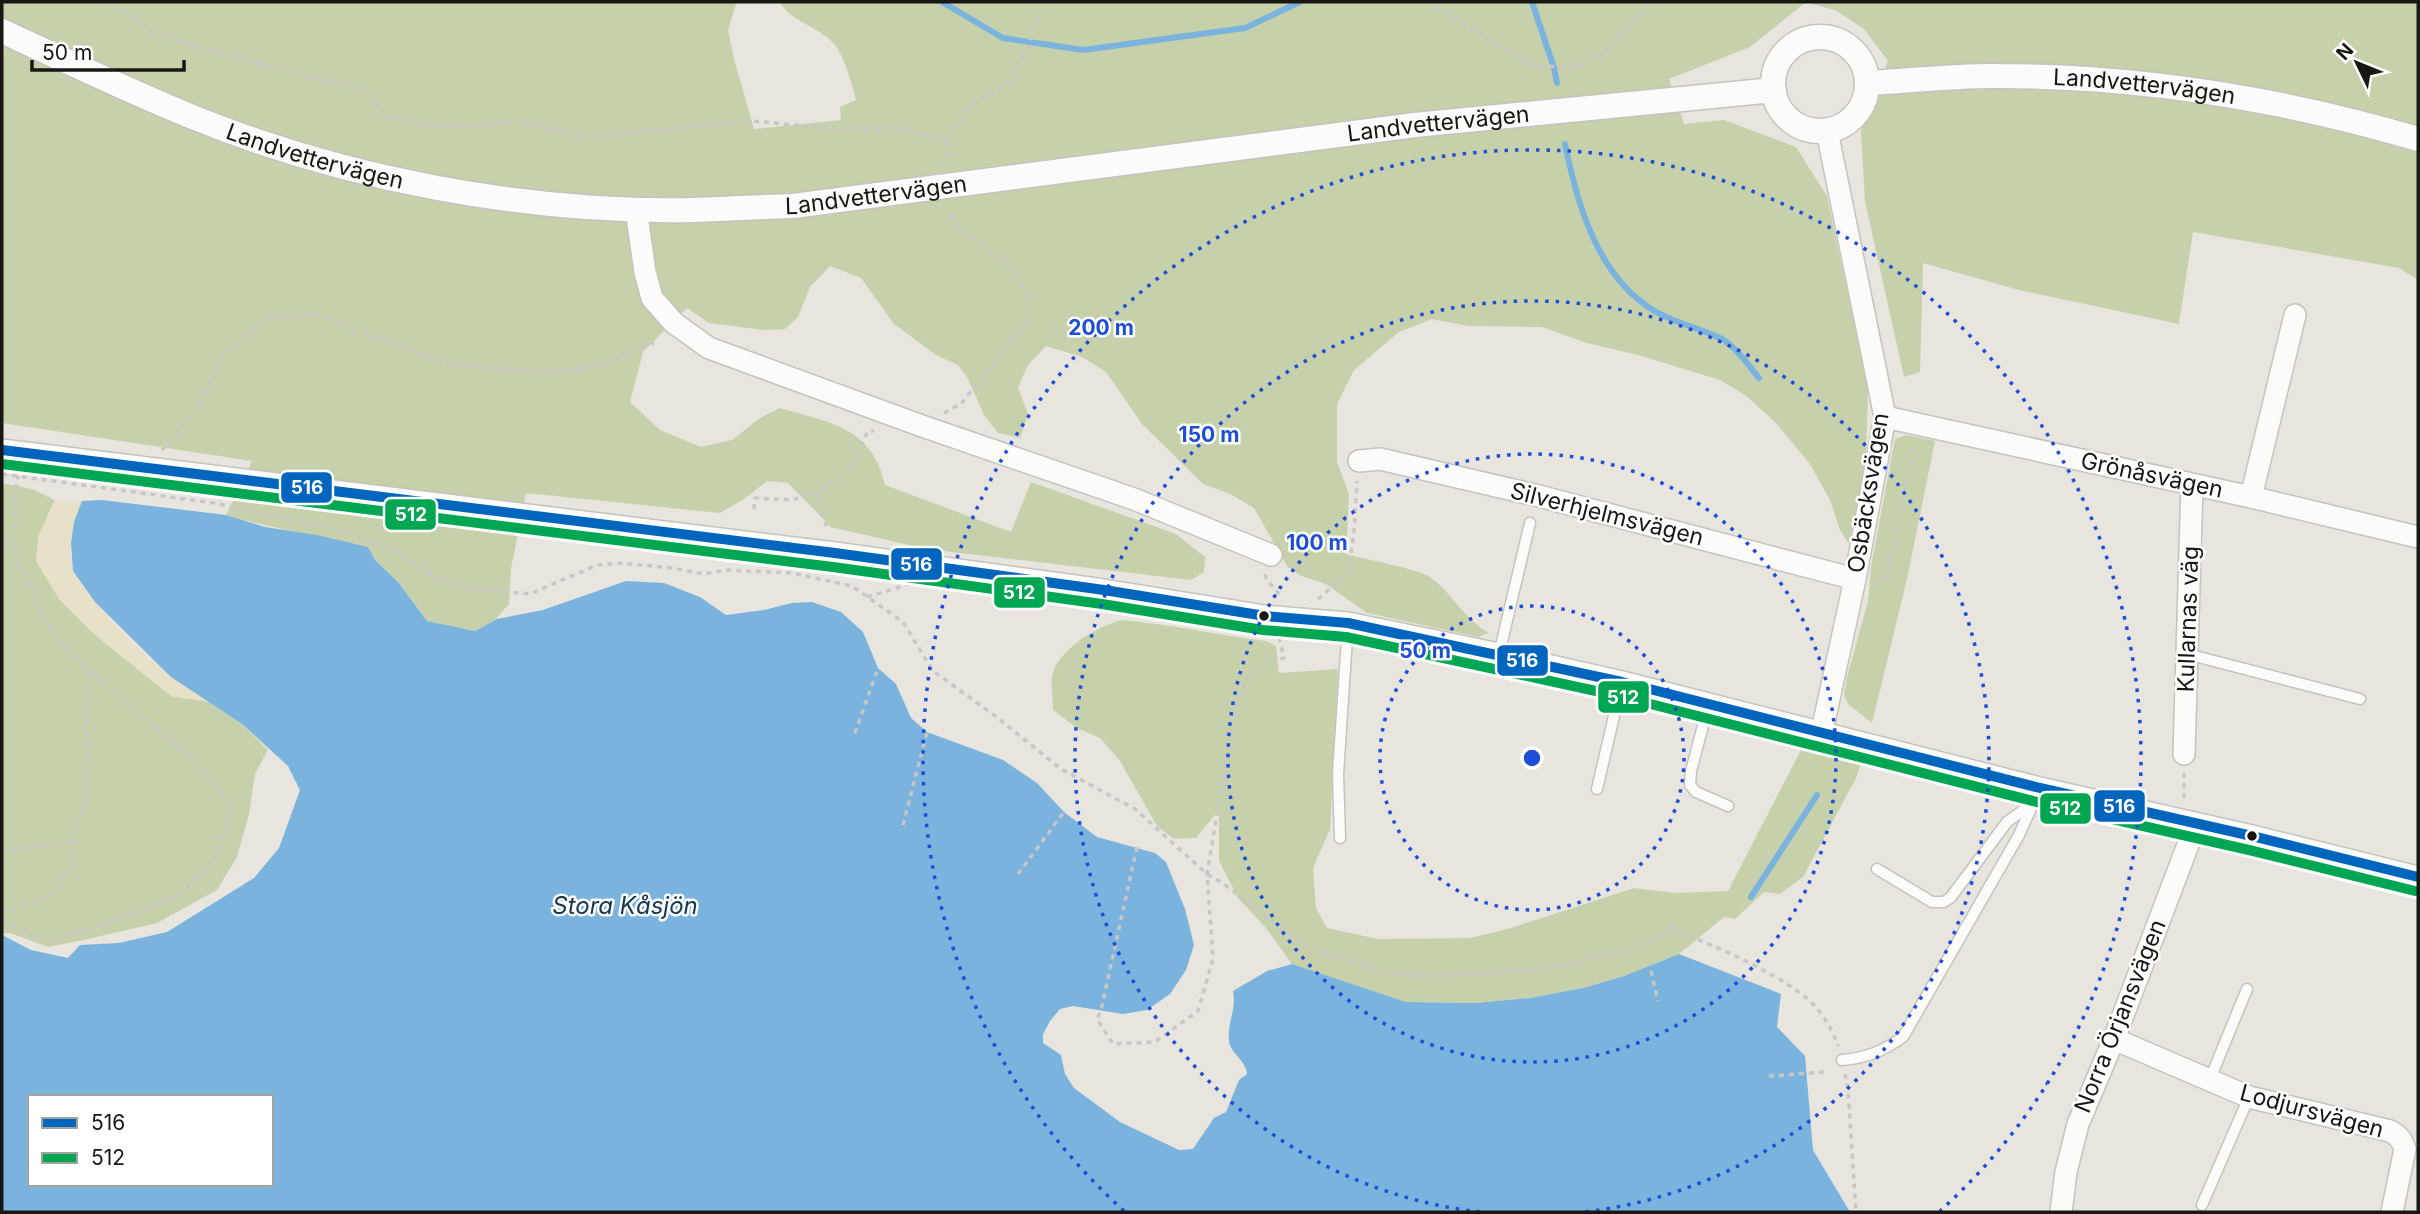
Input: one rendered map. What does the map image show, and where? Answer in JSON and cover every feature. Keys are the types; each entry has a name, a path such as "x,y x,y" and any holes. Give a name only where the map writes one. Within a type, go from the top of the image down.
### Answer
{"street":[{"name":"Landvettervägen","path":"2,31 191,117 278,148 445,189 519,200 636,209 793,206 1415,125 1774,90"},
{"path":"1817,37 1832,39 1852,50 1861,61 1867,83 1859,112 1842,126 1827,131 1805,129 1792,122 1781,111 1774,90 1777,67 1784,54 1802,41 1817,37"},
{"name":"Landvettervägen","path":"1867,83 1997,75 2143,83 2290,106 2418,139"},
{"name":"Osbäcksvägen","path":"1822,731 1885,417 1827,131"},
{"path":"636,209 652,298 674,323 709,348 922,426 1134,499 1271,555"},
{"path":"2251,497 2295,315"},
{"name":"Grönåsvägen","path":"1885,417 2251,497 2418,537"},
{"path":"2,450 835,553 1348,623 1622,682 1822,731 2036,796 2188,822 2418,877"},
{"name":"Silverhjelmsvägen","path":"1359,461 1380,459 1535,495 1854,579"},
{"name":"Kullarnas väg","path":"2184,754 2192,485"},
{"name":"Norra Örjansvägen","path":"2061,1212 2066,1172 2077,1124 2114,1039 2188,822"},
{"name":"Lodjursvägen","path":"2114,1039 2249,1097 2390,1131 2397,1135 2405,1149 2392,1212"}],"lane":[{"path":"1499,654 1530,523"},
{"path":"1340,838 1338,774 1348,623"},
{"path":"2187,654 2360,699"},
{"path":"1597,789 1622,682"},
{"path":"1709,703 1691,771 1690,785 1696,792 1728,806"},
{"path":"1877,869 1931,902 1944,902 1951,897 2007,822 2036,796"},
{"path":"1843,1060 1862,1059 1882,1051 1903,1037 2018,835 2036,796"},
{"path":"2210,1079 2247,989"},
{"path":"2202,1205 2249,1097"}],"path":[{"path":"110,2 157,35 370,92 375,104 386,116 418,124 463,127 519,121 584,137 752,121 838,129 898,128 948,141"},
{"path":"944,166 948,141 969,106 1009,83 1026,51 1043,2"},
{"path":"1427,2 1532,65 1574,68 1604,53 1652,2"},
{"path":"922,426 961,404 1029,319 1028,296 1010,265 969,236 950,209"},
{"path":"147,468 195,413 225,352 268,317 317,315 449,364 545,373 598,366 654,344"},
{"path":"754,509 755,498 792,500 816,493 851,468 868,431 883,430"},
{"path":"1854,579 1875,584 1882,581 1888,573 1916,432"},
{"path":"1312,602 1348,573 1359,461"},
{"path":"2,474 214,503 347,532 401,554 441,580 468,588 530,594 597,565 620,563 704,574 726,570 792,573 852,586 902,622 933,671 995,715 1061,769 1135,808 1207,874 1224,884 1301,944 1381,972 1414,976 1491,973 1570,965 1605,954 1637,950 1672,928 1721,949 1801,993 1819,1011 1833,1032 1843,1060 1848,1090 1856,1212"},
{"path":"2,922 45,941 91,929 177,897 217,858 232,805 194,760 89,671 46,622 15,556 11,539 18,476"},
{"path":"816,493 835,553"},
{"path":"1137,847 1097,1019 1113,1044 1155,1042 1198,1011 1213,959 1207,874 1235,708 1248,678 1267,663 1284,658 1279,633 1283,606 1278,590 1266,580 1263,567 1271,555"},
{"path":"726,570 733,565"},
{"path":"855,733 878,668"},
{"path":"2,911 22,907 50,895 75,864 73,842 86,795 88,750 85,705 89,671"},
{"path":"903,825 927,732"},
{"path":"2184,754 2184,802 2188,822"},
{"path":"1018,874 1064,811"},
{"path":"2,851 73,842"},
{"path":"1651,971 1658,1001"},
{"path":"1769,1076 1824,1072"}],"green space":[{"path":"2,2 739,2 728,30 754,129 841,120 840,107 856,100 846,67 834,44 796,18 780,2 1806,2 1750,47 1669,79 1684,124 1724,120 1796,147 1827,196 1868,388 1866,459 1849,544 1840,530 1830,500 1810,464 1776,423 1745,395 1720,380 1638,355 1587,343 1542,327 1469,326 1432,319 1399,332 1354,370 1337,404 1337,462 1349,494 1346,554 1430,577 1472,621 1489,633 1478,637 1367,613 1326,584 1301,576 1287,566 1254,508 1230,494 1203,484 1142,424 1106,372 1082,357 1046,346 1028,365 1018,388 1028,414 1020,438 998,433 984,415 967,377 958,365 936,355 894,324 861,278 830,266 810,287 798,317 785,329 764,330 709,323 687,308 643,352 630,402 660,430 701,447 732,440 760,418 780,408 816,418 847,430 860,439 879,466 885,485 1011,532 1031,482 1176,534 1205,557 1204,572 1191,580 926,549 831,527 788,483 767,481 720,513 526,493 511,569 509,604 496,619 475,631 427,621 398,582 375,560 368,547 226,515 252,461 2,423"},
{"path":"1806,2 2418,2 2418,280 2399,268 2193,232 2179,324 2019,290 1923,263 1920,372 1904,377 1865,201 1861,132 1865,113 1888,61 1864,29 1837,11"},
{"path":"1907,435 1935,441 1907,579 1872,723 1848,704 1844,695 1868,601 1871,567 1895,439"},
{"path":"2,483 32,489 55,500 38,537 59,599 93,633 171,696 209,702 242,724 268,750 255,774 249,814 237,857 217,890 157,923 48,947 10,933 2,933"},
{"path":"1121,620 1266,641 1276,646 1279,673 1338,669 1330,829 1313,868 1316,908 1327,928 1378,939 1470,938 1511,928 1634,888 1675,893 1728,891 1802,748 1810,738 1864,755 1856,778 1803,877 1780,894 1764,892 1735,919 1724,917 1679,954 1624,976 1583,988 1530,998 1476,1003 1406,1002 1292,964 1266,928 1238,898 1219,861 1219,810 1196,838 1174,839 1157,826 1120,761 1100,738 1077,728 1053,710 1052,676 1064,654 1081,639"}],"sand":[{"path":"55,500 82,501 76,517 70,552 75,575 111,621 141,651 209,702 171,696 93,633 59,599 36,561 38,537"}],"water":[{"name":"Stora Kåsjön","path":"102,500 226,515 265,527 368,547 375,560 398,582 427,621 475,631 497,619 543,610 626,581 664,583 700,597 726,615 812,602 841,612 863,632 878,668 896,684 911,718 927,732 1003,760 1037,783 1064,812 1097,837 1155,853 1166,862 1185,909 1194,945 1186,970 1170,994 1147,1010 1123,1014 1073,1006 1060,1009 1043,1034 1043,1043 1061,1055 1065,1074 1074,1088 1120,1122 1179,1150 1193,1149 1214,1118 1226,1112 1239,1080 1247,1074 1229,1041 1233,991 1267,971 1292,964 1406,1002 1476,1003 1530,998 1583,988 1624,976 1679,954 1781,994 1777,1027 1805,1056 1813,1150 1850,1212 2,1212 2,935 31,950 68,958 80,945 119,943 167,932 254,878 279,848 300,790 288,766 242,724 171,677 95,602 73,571 71,543 74,522 82,501"}],"waterway":[{"path":"942,2 1003,38 1083,50 1245,28 1300,2"},
{"path":"1532,2 1557,83"},
{"path":"1565,144 1583,213 1592,236 1617,278 1634,296 1653,310 1727,342 1759,378"},
{"path":"1751,897 1817,795"}],"transit line":[{"name":"516","path":"2,450 835,553 1104,590 1265,616 1348,623 1622,682 2040,788 2418,877"},
{"name":"512","path":"2,464 833,567 1102,604 1263,630 1346,637 1619,696 2037,802 2415,891"}]}
